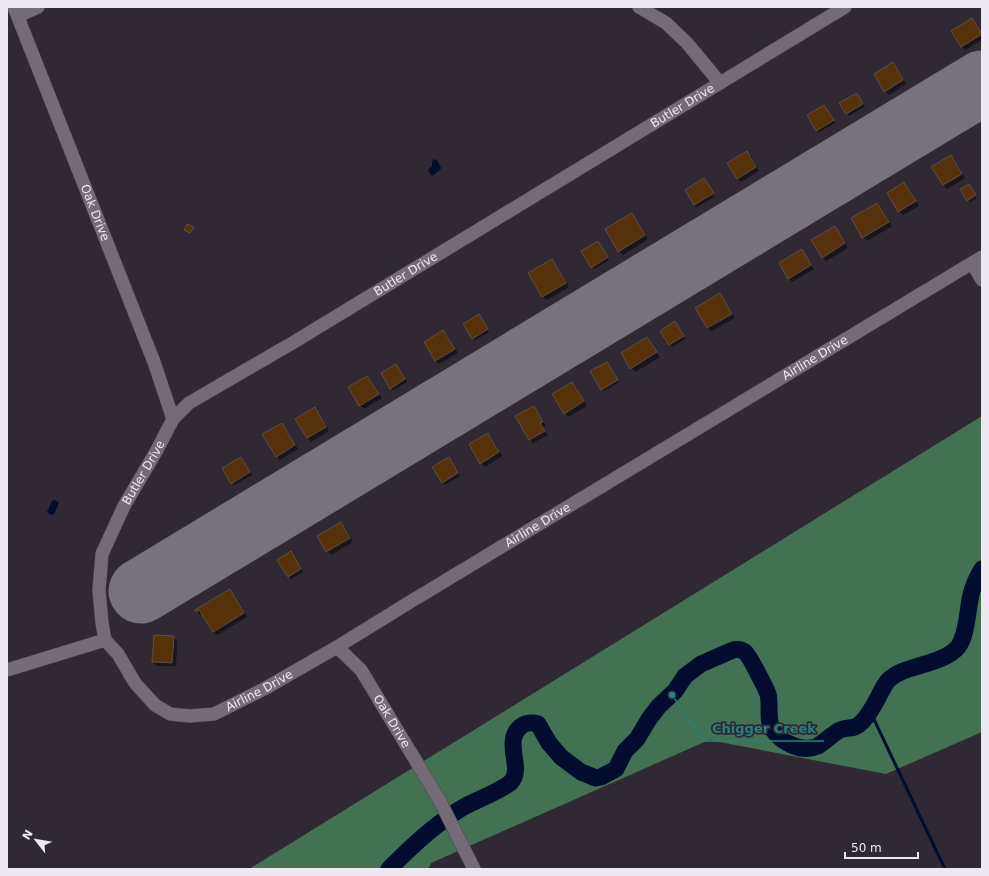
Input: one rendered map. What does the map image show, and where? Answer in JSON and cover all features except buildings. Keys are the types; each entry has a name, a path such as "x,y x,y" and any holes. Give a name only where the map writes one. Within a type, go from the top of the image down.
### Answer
{"street":[{"path":"16,11 38,7"},
{"path":"639,7 666,23 687,43 720,82"},
{"name":"Butler Drive","path":"105,640 99,590 102,554 124,506 157,450 173,419 189,403 301,338 845,7"},
{"name":"Oak Drive","path":"16,11 154,362 173,419"},
{"path":"977,260 982,280"},
{"name":"Airline Drive","path":"105,640 118,654 134,683 155,705 170,714 190,716 214,714 221,711 254,695 337,647 977,260"},
{"path":"7,670 105,640"},
{"name":"Oak Drive","path":"337,647 361,670 440,801 474,869"}],"green space":[{"path":"982,416 982,732 886,774 709,740 431,863 428,869 249,869"}],"water":[{"path":"434,159 438,161 441,168 432,176 428,170 432,166 432,161"},
{"path":"55,500 59,503 54,514 51,515 47,512 52,501"}],"waterway":[{"path":"389,869 442,821 462,808 511,782 516,770 513,740 515,733 522,725 529,723 538,724 549,743 561,757 581,772 596,778 601,777 616,769 625,751 637,739 649,719 659,706 675,691 685,676 701,664 733,650 742,650 745,652 761,679 768,694 771,726 777,735 793,746 805,748 818,746 834,733 859,725 866,718 886,683 892,677 900,672 951,654 958,647 964,635 970,597 982,569"},
{"path":"870,711 945,869"}],"runway":[{"path":"141,591 982,83"}],"place":[{"name":"Chigger Creek","path":"672,695"}]}
